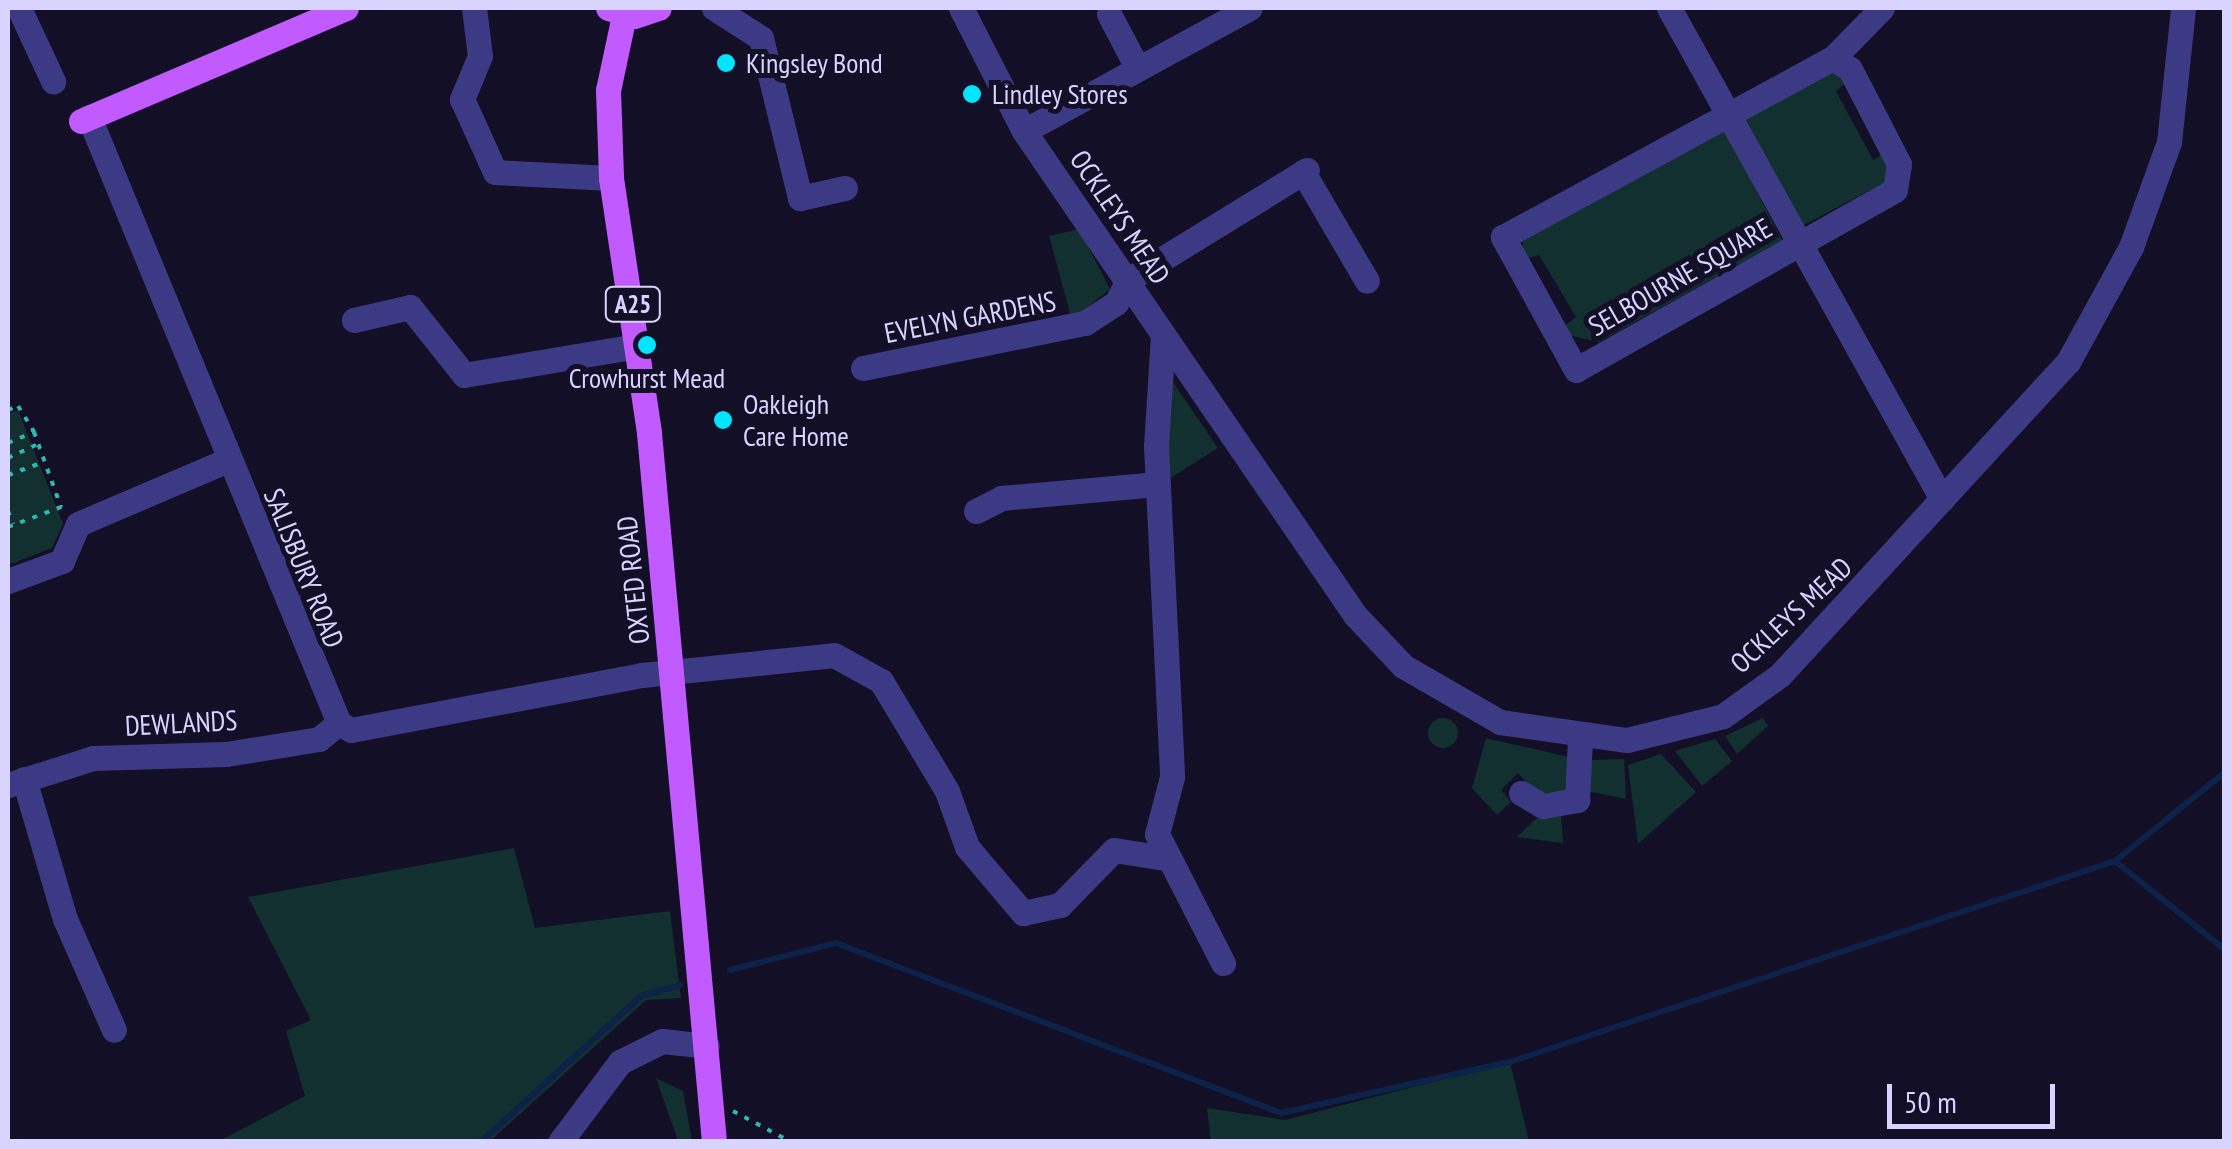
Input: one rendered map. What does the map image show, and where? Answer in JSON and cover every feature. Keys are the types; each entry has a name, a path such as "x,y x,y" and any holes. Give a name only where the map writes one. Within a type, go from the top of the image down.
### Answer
{"main road":[{"path":"85,119 346,8"},
{"path":"616,11 659,8"},
{"name":"OXTED ROAD","path":"616,11 608,90 611,178 638,346 672,670 714,1142"}],"street":[{"path":"19,8 53,81"},
{"path":"474,8 480,56 462,99 495,172 611,178"},
{"path":"714,8 761,38 800,198 845,188"},
{"name":"OCKLEYS MEAD","path":"961,8 1024,131 1355,615 1403,666 1500,722 1580,738 1626,740 1723,716 1850,608 1942,499 2068,362 2131,247 2169,142 2183,8"},
{"path":"1024,131 1250,8"},
{"name":"SELBOURNE SQUARE","path":"1669,8 1803,242 1942,499"},
{"path":"1834,58 1882,8"},
{"path":"1110,14 1138,69"},
{"name":"SELBOURNE SQUARE","path":"1834,58 1850,69 1899,164 1895,190 1576,370 1503,237 1727,112 1834,58"},
{"name":"SALISBURY ROAD","path":"85,119 339,722"},
{"name":"EVELYN GARDENS","path":"863,368 1085,323 1116,303 1128,280 1305,171 1367,281"},
{"path":"354,320 410,307 464,375 638,346"},
{"path":"1163,335 1157,484 1172,776 1157,834 1165,858 1223,963"},
{"path":"8,580 62,561 69,516 228,460"},
{"path":"976,511 1002,498 1157,484"},
{"path":"339,722 351,730 672,670 834,655 881,681 947,792 968,847 1023,913 1060,905 1114,850 1165,858"},
{"name":"DEWLANDS","path":"114,1030 65,919 16,782 92,758 226,754 319,738 339,722"},
{"path":"1520,793 1544,806 1589,804 1580,738"},
{"path":"560,1142 620,1062 662,1042 707,1046"}],"path":[{"path":"8,410 18,406 34,432 69,516 10,526 8,511"},
{"path":"8,444 34,432"},
{"path":"8,458 38,444"},
{"path":"8,474 44,462"},
{"path":"710,1102 791,1142"}],"green space":[{"path":"1834,70 1847,82 1836,91 1873,160 1884,153 1890,161 1885,182 1802,226 1742,119"},
{"path":"1724,129 1782,240 1599,342 1572,336 1563,327 1576,317 1539,255 1524,259 1522,236"},
{"path":"1079,229 1110,289 1072,320 1049,236"},
{"path":"1164,369 1218,448 1164,482"},
{"path":"18,410 63,524 52,548 8,565 8,413"},
{"path":"1443,718 1457,727 1458,733 1449,747 1443,748 1429,739 1428,733 1437,719"},
{"path":"1763,718 1768,726 1737,754 1725,736"},
{"path":"1486,738 1573,758 1565,795 1535,792 1518,773 1501,790 1511,802 1497,815 1472,788"},
{"path":"1715,739 1732,761 1702,786 1675,751"},
{"path":"1661,754 1696,792 1638,844 1628,765"},
{"path":"1624,759 1626,799 1587,791 1591,760"},
{"path":"1542,813 1561,816 1563,843 1517,837"},
{"path":"514,848 535,928 670,911 681,998 646,1000 490,1141 219,1141 305,1096 286,1031 311,1020 248,897"},
{"path":"1510,1062 1529,1141 1211,1141 1207,1108 1285,1120"},
{"path":"656,1078 683,1091 692,1141 678,1141"}],"waterway":[{"path":"2115,861 2224,773"},
{"path":"730,970 836,943 1281,1113 1510,1062 2115,861 2224,949"},
{"path":"481,1142 641,996 681,985"}],"place":[{"name":"Kingsley Bond","path":"726,63"},
{"name":"Lindley Stores","path":"972,94"},
{"name":"Crowhurst Mead","path":"647,345"},
{"name":"Oakleigh Care Home","path":"723,420"}]}
